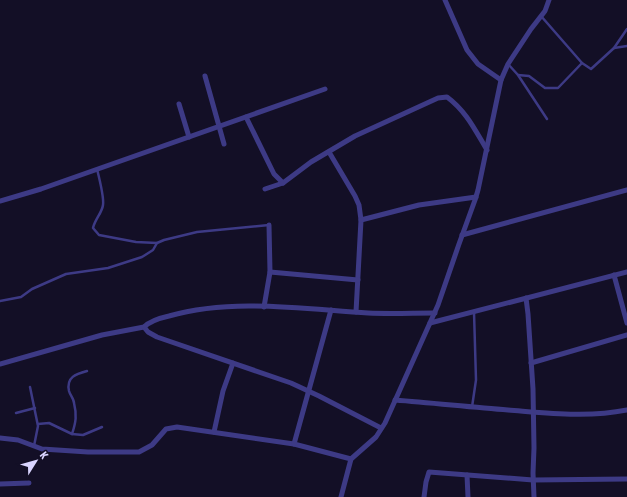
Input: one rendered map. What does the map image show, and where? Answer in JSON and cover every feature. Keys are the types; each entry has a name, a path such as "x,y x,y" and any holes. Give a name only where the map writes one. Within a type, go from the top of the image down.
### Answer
{"street":[{"path":"445,0 467,50 478,64 501,80"},
{"path":"341,497 350,459 376,437 382,428 435,313 476,197 501,80 508,64 545,11 550,0"},
{"path":"205,76 224,144"},
{"path":"0,201 41,189 325,89"},
{"path":"265,189 283,183 311,162 355,136 438,98 447,97 457,104 468,117 486,150"},
{"path":"179,104 189,137"},
{"path":"246,117 274,174 283,183"},
{"path":"329,152 359,205 361,220 356,312"},
{"path":"462,235 627,190"},
{"path":"361,220 419,205 476,197"},
{"path":"264,307 270,272 270,225"},
{"path":"270,272 358,280"},
{"path":"430,323 627,272"},
{"path":"614,275 627,323"},
{"path":"526,298 534,412 534,497"},
{"path":"0,364 102,335 144,327 158,319 188,310 216,307 264,307 356,312 435,313"},
{"path":"294,444 310,391 331,310"},
{"path":"144,327 148,332 157,337 291,383 310,391 382,428"},
{"path":"531,363 627,335"},
{"path":"214,432 223,391 233,363"},
{"path":"395,400 534,412 597,414 627,410"},
{"path":"0,438 18,440 42,450 139,452 147,449 166,430 177,427 294,444 350,459"},
{"path":"424,497 429,472 533,480 627,479"},
{"path":"468,475 468,497"},
{"path":"0,484 29,483"}],"lane":[{"path":"541,16 582,63 591,69 614,48 627,29"},
{"path":"614,48 627,46"},
{"path":"518,75 530,76 545,88 558,88 582,63"},
{"path":"508,64 518,75 547,119"},
{"path":"97,169 103,204 100,214 94,221 93,228 99,235 136,242 157,244"},
{"path":"0,302 21,297 32,290 66,274 108,268 142,257 164,240 197,232 270,225"},
{"path":"472,407 476,380 474,312"},
{"path":"72,434 77,420 74,401 69,391 69,383 71,378 76,374 87,371"},
{"path":"30,387 38,424 34,447"},
{"path":"16,413 35,408"},
{"path":"38,424 49,423 72,434 83,435 102,427"}]}
